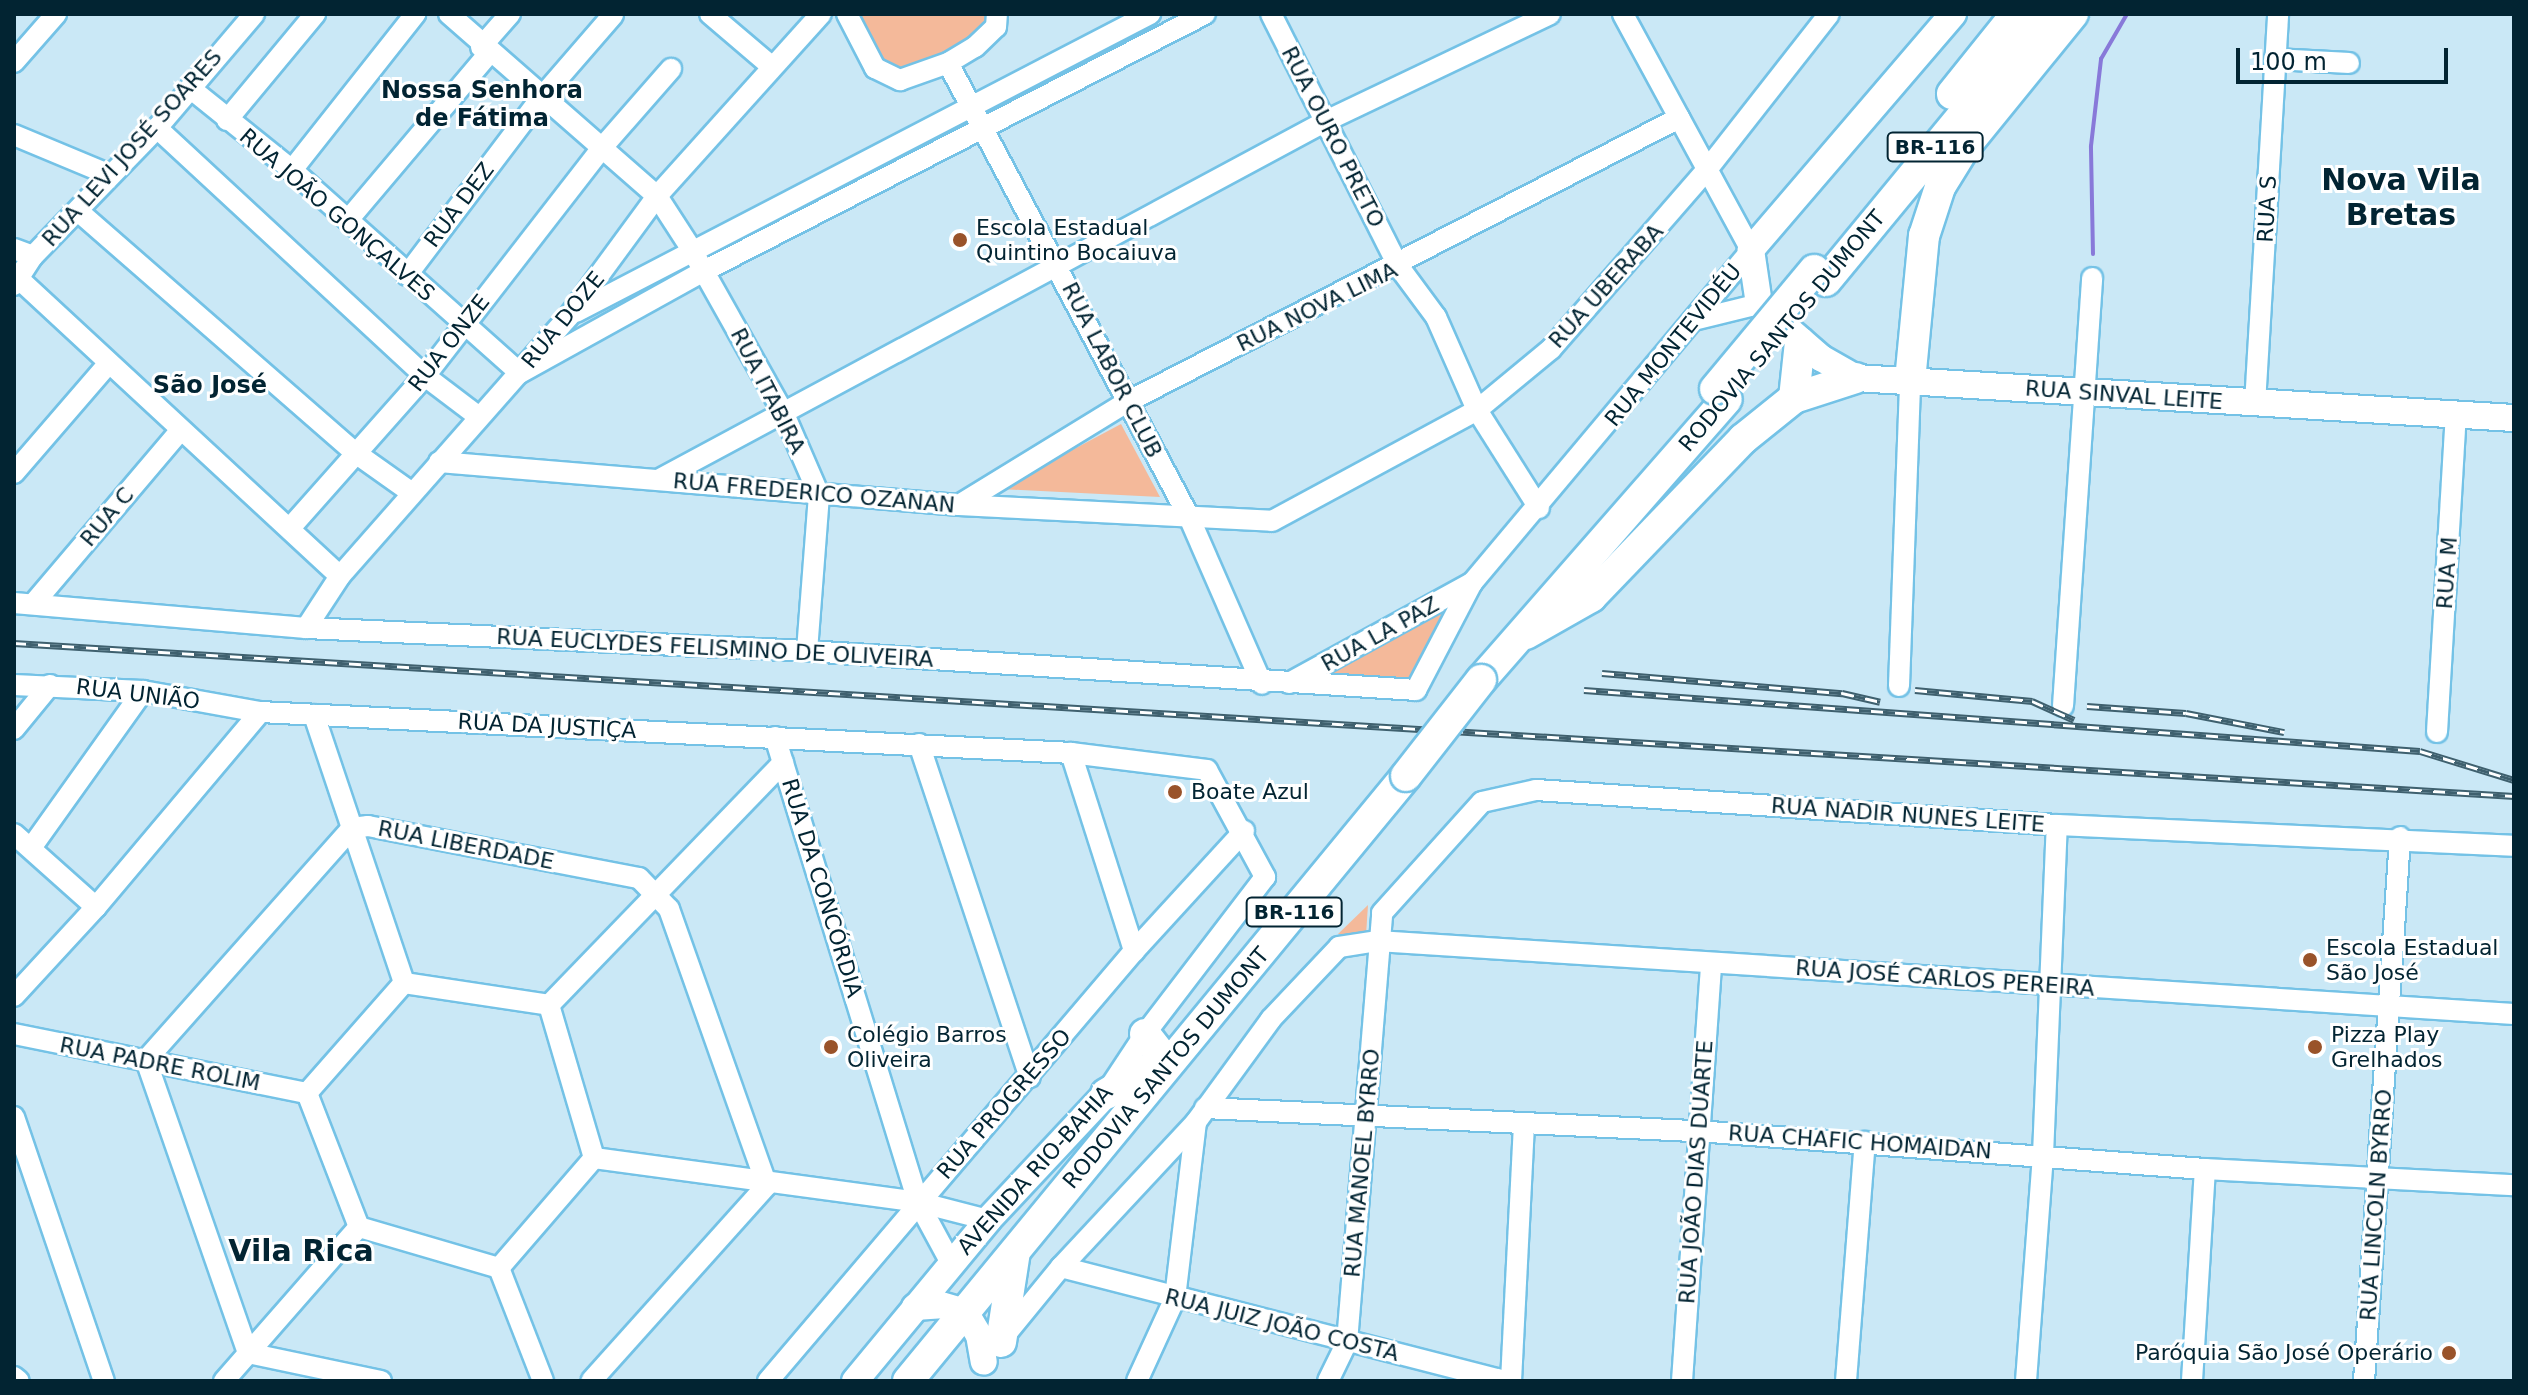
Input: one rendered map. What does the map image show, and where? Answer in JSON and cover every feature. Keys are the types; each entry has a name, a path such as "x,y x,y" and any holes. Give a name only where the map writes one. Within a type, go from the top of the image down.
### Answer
{"highway":[{"name":"RODOVIA SANTOS DUMONT","path":"1820,276 2016,14"},
{"name":"RODOVIA SANTOS DUMONT","path":"908,1381 1519,637 1513,628 1721,394 2046,14"},
{"path":"1910,381 1924,236 1940,187 1964,148 2073,14"},
{"path":"1794,398 1800,342"},
{"path":"1519,637 1591,597 1733,449 1794,398 1856,378"},
{"path":"1106,1094 1174,1054 1145,1034"},
{"path":"985,1362 1015,1250"}],"main road":[{"name":"RUA MONTEVIDÉU","path":"1751,250 1953,14"},
{"path":"1751,250 1759,304"},
{"name":"RUA SINVAL LEITE","path":"1759,304 1800,342 1856,378 2514,418"},
{"name":"AVENIDA RIO-BAHIA","path":"855,1381 988,1220 1106,1094"},
{"path":"915,1307 941,1305 965,1312 979,1335 985,1362"}],"street":[{"path":"14,62 56,14"},
{"name":"RUA LEVI JOSÉ SOARES","path":"16,282 24,252 78,211 157,128 254,14"},
{"path":"227,120 315,14"},
{"path":"292,170 415,14"},
{"name":"RUA ITABIRA","path":"449,14 485,50 657,196 704,271 784,414 819,495 807,651"},
{"path":"348,220 485,50 510,14"},
{"path":"710,14 771,66"},
{"name":"RUA DOZE","path":"306,628 340,576 569,316 657,196 821,14"},
{"path":"847,14 868,56 889,78 914,77 948,63 988,36 997,14"},
{"path":"569,316 1150,14"},
{"path":"520,373 704,271 1205,14"},
{"name":"RUA OURO PRETO","path":"1271,14 1399,267 1436,317 1477,410 1539,508"},
{"path":"658,480 1326,121 1550,14"},
{"path":"1623,14 1751,250"},
{"name":"RUA UBERABA","path":"1189,517 1272,521 1477,410 1585,314 1706,171 1829,14"},
{"name":"RUA S","path":"2255,404 2278,14"},
{"name":"RUA DEZ","path":"407,275 541,98 613,15"},
{"path":"2275,59 2349,63"},
{"name":"RUA LABOR CLUB","path":"948,63 981,131 1057,263 1189,517 1262,684"},
{"name":"RUA ONZE","path":"290,528 425,376 600,150 671,69"},
{"name":"RUA JOÃO GONÇALVES","path":"190,88 292,170 461,326 520,373"},
{"name":"RUA NOVA LIMA","path":"959,505 1129,401 1399,267 1679,118"},
{"path":"157,128 425,376 479,417"},
{"path":"14,135 110,175"},
{"path":"78,211 357,454 412,493"},
{"name":"RUA MONTEVIDÉU","path":"1416,690 1472,583 1539,508 1751,250"},
{"path":"2063,706 2080,393 2092,278"},
{"path":"16,282 340,576"},
{"path":"1694,320 1759,304"},
{"path":"14,473 108,364"},
{"path":"1899,686 1910,381"},
{"name":"RUA M","path":"2437,732 2456,414"},
{"name":"RUA C","path":"24,603 180,431"},
{"name":"RUA FREDERICO OZANAN","path":"439,462 819,495 1189,517"},
{"name":"RUA LA PAZ","path":"1289,684 1472,583"},
{"name":"RUA EUCLYDES FELISMINO DE OLIVEIRA","path":"24,603 306,628 807,651 1262,684 1416,690"},
{"name":"RUA UNIÃO","path":"14,685 143,691 260,712"},
{"path":"14,729 50,685"},
{"path":"31,848 143,691"},
{"path":"18,983 96,907 260,712"},
{"name":"RUA DA JUSTIÇA","path":"260,712 1071,753 1207,770 1244,831"},
{"path":"314,715 404,983"},
{"name":"RUA DA CONCÓRDIA","path":"775,737 918,1202 951,1263"},
{"path":"919,744 1030,1077"},
{"path":"1071,753 1134,951"},
{"path":"549,1005 783,763"},
{"name":"RUA NADIR NUNES LEITE","path":"1377,941 1382,913 1482,802 1536,790 2057,825 2400,837 2514,846"},
{"path":"2026,1381 2043,1155 2057,825"},
{"name":"RUA LIBERDADE","path":"146,1060 352,828 368,826 639,878 669,909 767,1185"},
{"name":"RUA PROGRESSO","path":"768,1381 918,1202 1030,1077 1134,951 1244,831"},
{"name":"AVENIDA RIO-BAHIA","path":"1106,1094 1145,1034 1265,877 1244,831"},
{"path":"14,834 96,907"},
{"name":"RUA LINCOLN BYRRO","path":"2364,1381 2400,837"},
{"path":"985,1362 1061,1267 1200,1115 1327,955 1339,947 1377,941"},
{"name":"RUA JOSÉ CARLOS PEREIRA","path":"1377,941 2514,1014"},
{"name":"RUA MANOEL BYRRO","path":"1328,1381 1347,1342 1367,1118 1377,941"},
{"name":"RUA JOÃO DIAS DUARTE","path":"1682,1381 1711,963"},
{"path":"404,983 549,1005"},
{"path":"359,1227 307,1093 404,983"},
{"path":"549,1005 594,1158"},
{"name":"RUA PADRE ROLIM","path":"14,1034 307,1093"},
{"path":"146,1060 248,1353"},
{"path":"1137,1381 1175,1298 1200,1115"},
{"name":"RUA CHAFIC HOMAIDAN","path":"1200,1115 1697,1131 2205,1169 2514,1185"},
{"path":"14,1117 104,1381"},
{"path":"1511,1381 1524,1125"},
{"path":"1846,1381 1865,1142"},
{"path":"594,1158 767,1185 918,1202 988,1220"},
{"path":"499,1268 594,1158"},
{"path":"2192,1381 2205,1169"},
{"path":"591,1381 767,1185"},
{"path":"224,1381 359,1227"},
{"path":"359,1227 499,1268"},
{"name":"RUA JUIZ JOÃO COSTA","path":"1061,1267 1504,1381"},
{"path":"499,1268 543,1381"},
{"path":"248,1353 381,1381"},
{"path":"14,1377 19,1381"}],"shaded area":[{"path":"855,14 991,14 983,33 919,68 902,71 881,65"},
{"path":"1121,424 1160,497 999,489"},
{"path":"1460,595 1414,683 1308,679"},
{"path":"1368,905 1366,935 1338,934"}],"waterway":[{"path":"2093,254 2091,146 2101,59 2127,14"}],"railway":[{"path":"14,643 2514,796"},
{"path":"1602,673 1842,693 1880,702"},
{"path":"1584,690 2420,751 2514,780"},
{"path":"1915,690 2032,701 2074,720"},
{"path":"2087,706 2186,713 2284,732"}],"place":[{"name":"Escola Estadual Quintino Bocaiuva","path":"960,240"},
{"name":"Boate Azul","path":"1175,792"},
{"name":"Escola Estadual São José","path":"2310,960"},
{"name":"Colégio Barros Oliveira","path":"831,1047"},
{"name":"Pizza Play Grelhados","path":"2315,1047"},
{"name":"Paróquia São José Operário","path":"2449,1353"}],"district":[{"name":"Nossa Senhora de Fátima","path":"482,105"},
{"name":"Nova Vila Bretas","path":"2401,197"},
{"name":"São José","path":"210,386"},
{"name":"Vila Rica","path":"301,1251"}]}
